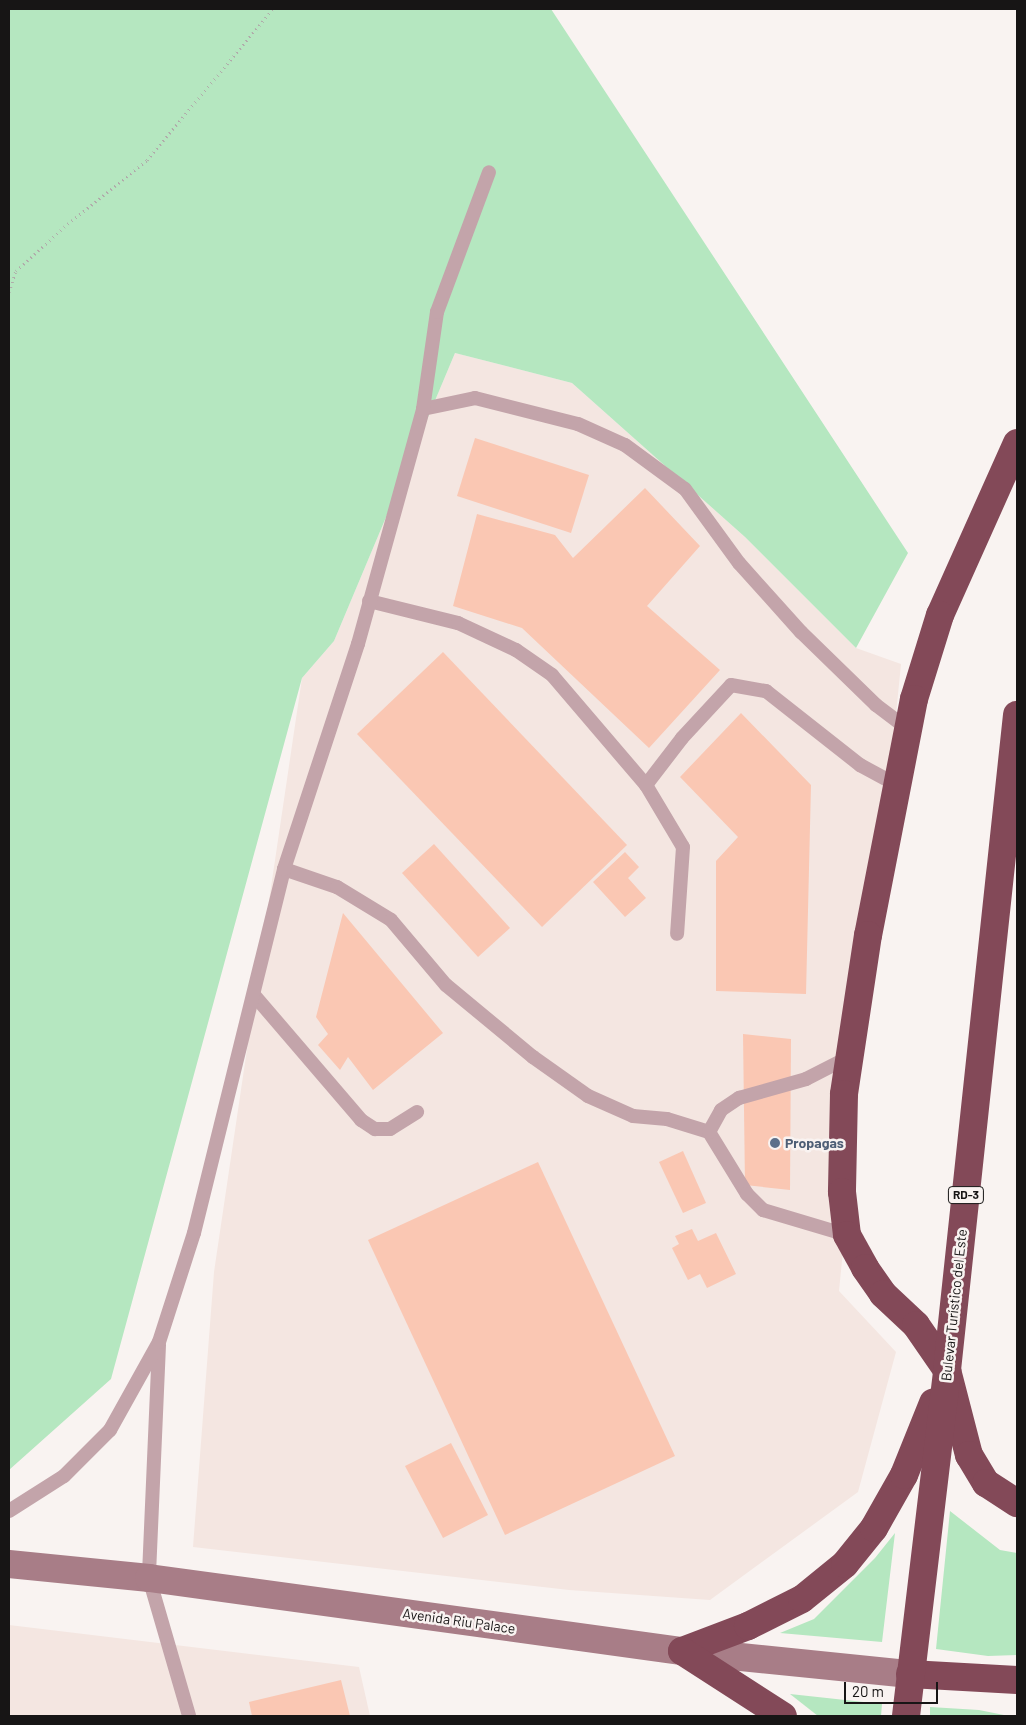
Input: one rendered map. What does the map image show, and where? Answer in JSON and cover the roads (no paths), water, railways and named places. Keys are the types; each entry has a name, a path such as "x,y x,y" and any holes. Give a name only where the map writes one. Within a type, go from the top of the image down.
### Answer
{"highway":[{"path":"1017,443 940,615 914,699 868,935 849,1056 844,1094 842,1192 847,1235 883,1294 916,1325 947,1370 969,1455 986,1483 1017,1503"},
{"name":"Bulevar Turístico del Este","path":"906,1716 947,1370 1017,715"},
{"path":"682,1651 748,1626 802,1599 845,1564 874,1528 904,1475 947,1370"},
{"path":"682,1651 783,1716"},
{"path":"910,1674 1017,1680"}],"street":[{"name":"Avenida Riu Palace","path":"9,1564 149,1578 682,1651 910,1674"}],"lane":[{"path":"9,1510 64,1476 110,1430 159,1342 194,1233 284,869 370,601 423,409 437,312 489,172"},
{"path":"423,409 475,398 578,424 625,445 685,489 739,563 801,632 876,705 908,729"},
{"path":"370,601 458,623 516,650 552,675 646,785 683,847 677,934"},
{"path":"646,785 682,738 731,685 766,691 860,764 897,785"},
{"path":"284,869 338,887 391,920 446,985 533,1057 588,1096 633,1116 666,1119 709,1132 747,1194 763,1210 847,1235"},
{"path":"254,995 360,1120 375,1129 390,1129 417,1112"},
{"path":"709,1132 721,1110 739,1098 806,1079 849,1056"},
{"path":"159,1342 149,1578 189,1716"}],"place":[{"name":"Propagas","path":"775,1143"}]}
